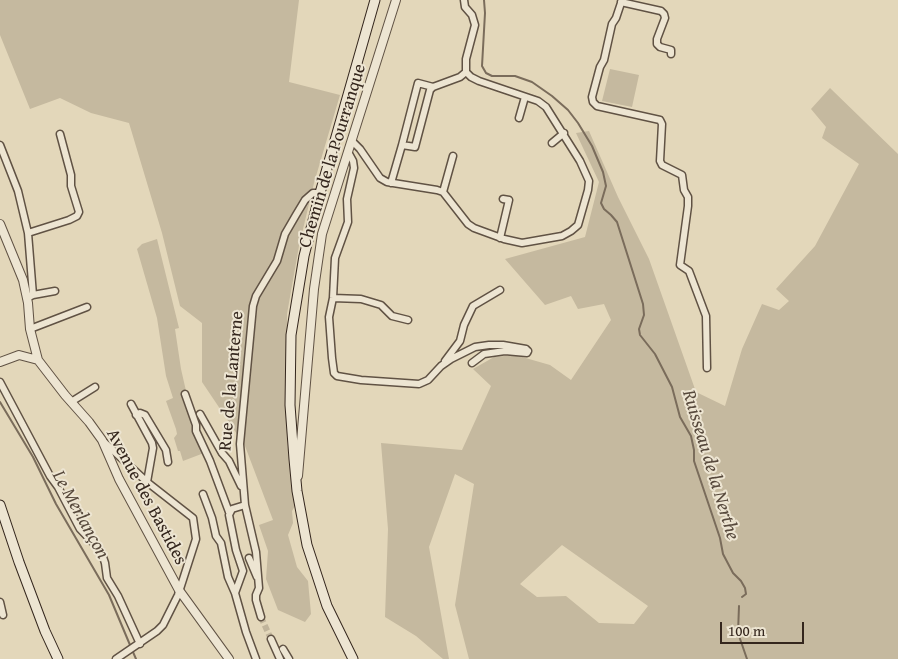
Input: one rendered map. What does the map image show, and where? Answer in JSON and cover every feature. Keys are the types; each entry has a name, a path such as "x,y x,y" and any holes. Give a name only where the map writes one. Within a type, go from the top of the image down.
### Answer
{"main road":[{"path":"353,659 327,606 310,557 304,528 298,491 290,406 290,343 304,256 375,0"},
{"path":"0,504 22,571 58,659"},
{"path":"304,528 328,597 359,659"}],"street":[{"name":"Chemin de la Pourranque","path":"298,491 317,261 322,234 396,0"},
{"path":"352,140 380,178 391,183 443,192 468,224 500,238 522,243 562,236 571,232 578,225 586,199 588,181 580,162 546,107 538,101 479,81 466,72 466,60 475,25 472,15 465,7 464,0"},
{"path":"671,54 671,50 660,47 657,44 665,18 664,14 661,11 621,1 616,18 612,24 604,60 600,67 592,97 593,102 597,106 660,120 662,124 660,161 662,165 682,175 684,190 688,197 680,265 689,271 706,316 707,368"},
{"path":"402,144 415,147 430,90 433,87 460,77 466,72"},
{"path":"391,183 418,83 433,87"},
{"path":"519,118 525,97"},
{"path":"28,233 69,220 77,216 79,212 71,186 71,174 60,134"},
{"path":"552,143 564,134"},
{"path":"0,145 18,191 28,233 30,328 38,360 19,355 0,362"},
{"path":"348,152 353,161 354,168 347,199 348,222 335,258 334,298 329,317 334,373 337,376 420,384 428,380 460,341 464,325 473,306 500,290"},
{"path":"443,192 453,156"},
{"name":"Rue de la Lanterne","path":"261,617 255,598 259,590 255,544 245,505 240,444 253,306 256,296 277,261 285,234 296,215 313,193 320,193"},
{"path":"500,238 509,200 503,199"},
{"path":"0,224 30,296"},
{"path":"30,296 55,291"},
{"path":"334,298 361,300 381,305 392,316 408,320"},
{"path":"30,328 87,307"},
{"path":"441,366 468,349 481,345 503,345 528,351 527,353 504,351 484,354 472,363"},
{"name":"Avenue des Bastides","path":"38,360 102,440 119,479 179,590 229,659"},
{"path":"0,382 80,529 101,550 108,578 140,644"},
{"path":"71,402 95,387"},
{"path":"185,394 196,425 196,431 210,461 229,512 228,520 237,557 243,571 235,593"},
{"path":"131,404 153,448 146,482"},
{"path":"136,415 140,413 145,415 166,450 168,462"},
{"path":"292,424 303,413"},
{"path":"200,414 222,453 229,460 240,486 243,486"},
{"path":"102,440 146,482 193,518 196,539 179,590 162,625 140,644 116,659"},
{"path":"203,494 212,518 216,536 221,543 228,577 256,659"},
{"path":"229,512 245,505"},
{"path":"249,558 254,573 258,578"},
{"path":"0,602 3,615"},
{"path":"271,638 280,659"},
{"path":"283,649 289,659"}],"shaded area":[{"path":"0,0 299,0 289,82 340,95 314,183 299,246 287,314 287,442 295,506 292,511 293,523 288,535 297,567 308,581 311,614 305,622 278,610 266,579 268,551 259,525 273,520 245,446 202,382 202,323 180,306 162,233 129,123 91,113 60,98 30,109 0,35"},
{"path":"610,69 639,75 632,107 602,101"},
{"path":"830,88 898,154 898,659 469,659 455,605 474,484 455,474 429,547 449,659 443,659 416,636 385,617 388,529 381,443 462,450 491,386 473,369 494,357 515,355 550,365 571,380 611,320 604,304 578,309 571,296 545,305 505,259 585,237 599,182 576,133 589,131 618,197 649,259 696,392 725,406 742,349 762,304 779,310 789,301 776,289 815,246 859,164 822,138 826,127 811,109","holes":["562,545 648,606 634,624 599,623 566,596 537,597 520,584"]},
{"path":"157,239 179,328 175,329 181,369 194,426 192,427 204,453 183,461 174,438 177,434 176,429 166,401 173,398 166,376 157,318 137,249 142,244"}],"waterway":[{"name":"Ruisseau de la Nerthe","path":"484,0 482,66 486,73 492,76 515,76 532,82 568,110 592,146 603,172 606,186 601,203 604,209 617,222 643,304 644,315 639,329 640,335 655,354 672,387 680,417 691,436 694,461 720,538 723,554 733,573 745,588 746,594 742,597"},
{"name":"Le Merlançon","path":"0,402 33,457 56,504 109,595 130,645"},
{"name":"Ruisseau de la Nerthe","path":"739,606 738,633 747,659"},
{"name":"Le Merlançon","path":"133,652 136,659"}],"tunnel":[{"path":"261,617 271,639"}]}
